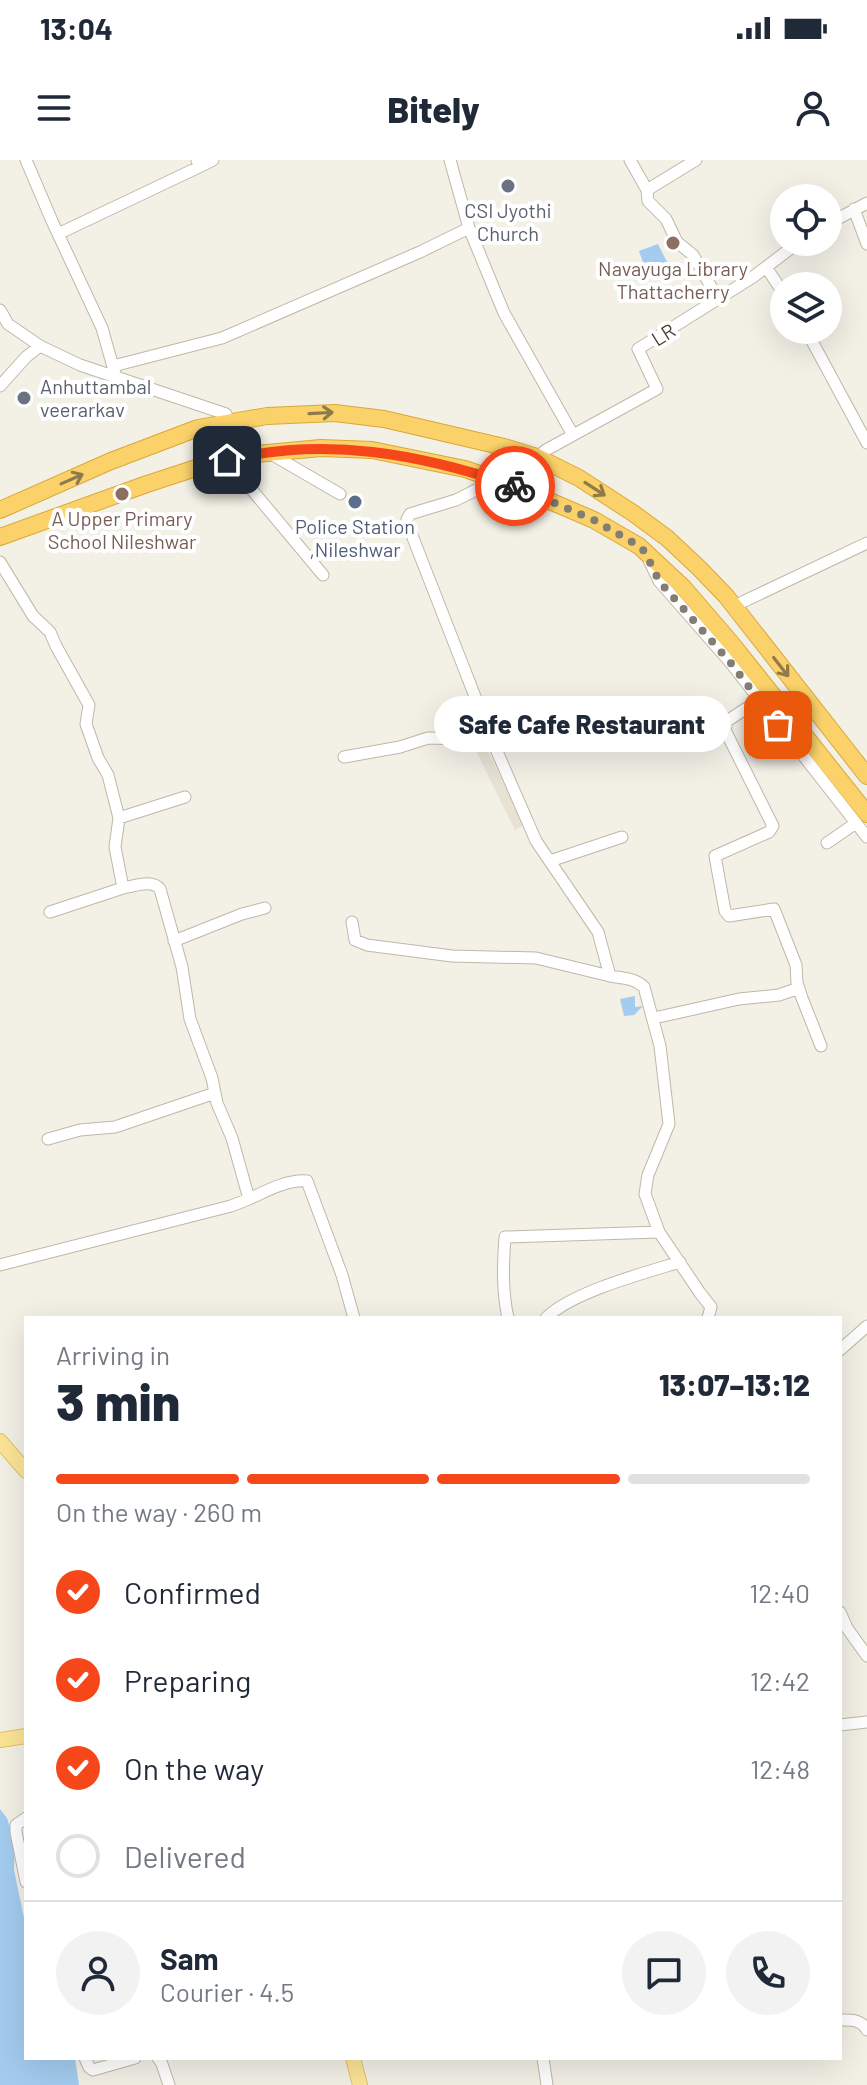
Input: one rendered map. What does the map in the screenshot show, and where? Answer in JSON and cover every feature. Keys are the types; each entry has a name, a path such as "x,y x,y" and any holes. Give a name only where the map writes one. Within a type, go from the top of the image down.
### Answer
{"highway":[{"path":"0,510 198,428 267,416 335,413 384,419 537,457 579,478 667,538 699,568 734,606 867,776"},
{"path":"0,537 199,467 269,452 321,448 372,450 465,469 594,520 639,546 683,587 732,644 862,818"}],"main road":[{"path":"0,1441 24,1469"},
{"path":"0,1740 24,1736"},
{"path":"354,2060 360,2085"}],"street":[{"path":"26,160 102,328 115,372"},
{"path":"58,234 198,164 213,160"},
{"path":"450,160 469,228 504,313 573,435"},
{"path":"630,160 647,190 648,201 666,219 677,242 693,255 718,299"},
{"path":"647,190 696,160"},
{"path":"842,216 867,203"},
{"path":"854,209 867,244"},
{"path":"115,372 222,338 469,228"},
{"name":"LR","path":"537,457 657,389 638,349 781,256"},
{"path":"766,267 770,273"},
{"path":"0,310 8,324 40,346 80,365 115,372 226,414 232,459 323,575"},
{"path":"814,344 867,443"},
{"path":"0,386 40,346"},
{"path":"269,452 340,494"},
{"path":"501,481 456,500 416,511 407,519 492,740 536,841 598,932 610,976"},
{"path":"734,606 867,543"},
{"path":"645,552 659,581 862,818 867,837"},
{"path":"0,562 33,616 50,632 89,705 86,724 98,758 108,775 119,818 115,847 123,888"},
{"path":"759,700 727,721 725,730 773,826 769,832 715,856 725,911 729,916 774,909 796,965 799,988 821,1046"},
{"path":"344,757 400,747 428,738 492,740"},
{"path":"119,818 185,797"},
{"path":"827,843 862,818"},
{"path":"550,861 622,837"},
{"path":"50,912 123,888 152,883 157,885 182,967 190,1019 232,1138 249,1199"},
{"path":"174,941 265,908"},
{"path":"352,922 355,940 367,945 452,956 536,958 641,983 660,1046 669,1124 648,1175 645,1194 659,1232 711,1307 709,1316"},
{"path":"654,1018 739,999 779,995 799,988"},
{"path":"48,1139 80,1130 115,1127 215,1093"},
{"path":"0,1265 217,1210 301,1180 307,1181 342,1275 353,1316"},
{"path":"508,1316 504,1300 505,1237 659,1232"},
{"path":"548,1316 572,1300 630,1277 680,1262"},
{"path":"842,1348 867,1326"},
{"path":"842,1617 867,1656"},
{"path":"842,1725 867,1722"},
{"path":"24,1819 16,1825 16,1832 24,1872"},
{"path":"842,2020 854,2020 867,2030"},
{"path":"86,2060 93,2070 128,2060"},
{"path":"159,2060 169,2085"},
{"path":"543,2060 547,2085"}],"shaded area":[{"path":"486,747 524,825 515,830 476,751"}],"water":[{"path":"658,244 667,262 645,268 639,251"},
{"path":"635,996 635,1007 643,1006 634,1015 624,1016 620,999"},
{"path":"0,1809 7,1818 15,1844 14,1870 24,1918 24,2060 75,2060 79,2085 0,2085"}],"way so far":[{"path":"515,486 594,520 639,546 659,581 730,662 778,725"}],"place":[{"name":"CSI Jyothi Church","path":"508,186"},
{"name":"Navayuga Library Thattacherry","path":"673,243"},
{"name":"Anhuttambal veerarkav","path":"24,398"},
{"name":"A Upper Primary School Nileshwar","path":"122,494"},
{"name":"Police Station ,Nileshwar","path":"355,502"},
{"name":"Safe Cafe Restaurant","path":"778,725"}],"route":[{"path":"227,460 321,448 372,450 465,469 515,486"}]}
